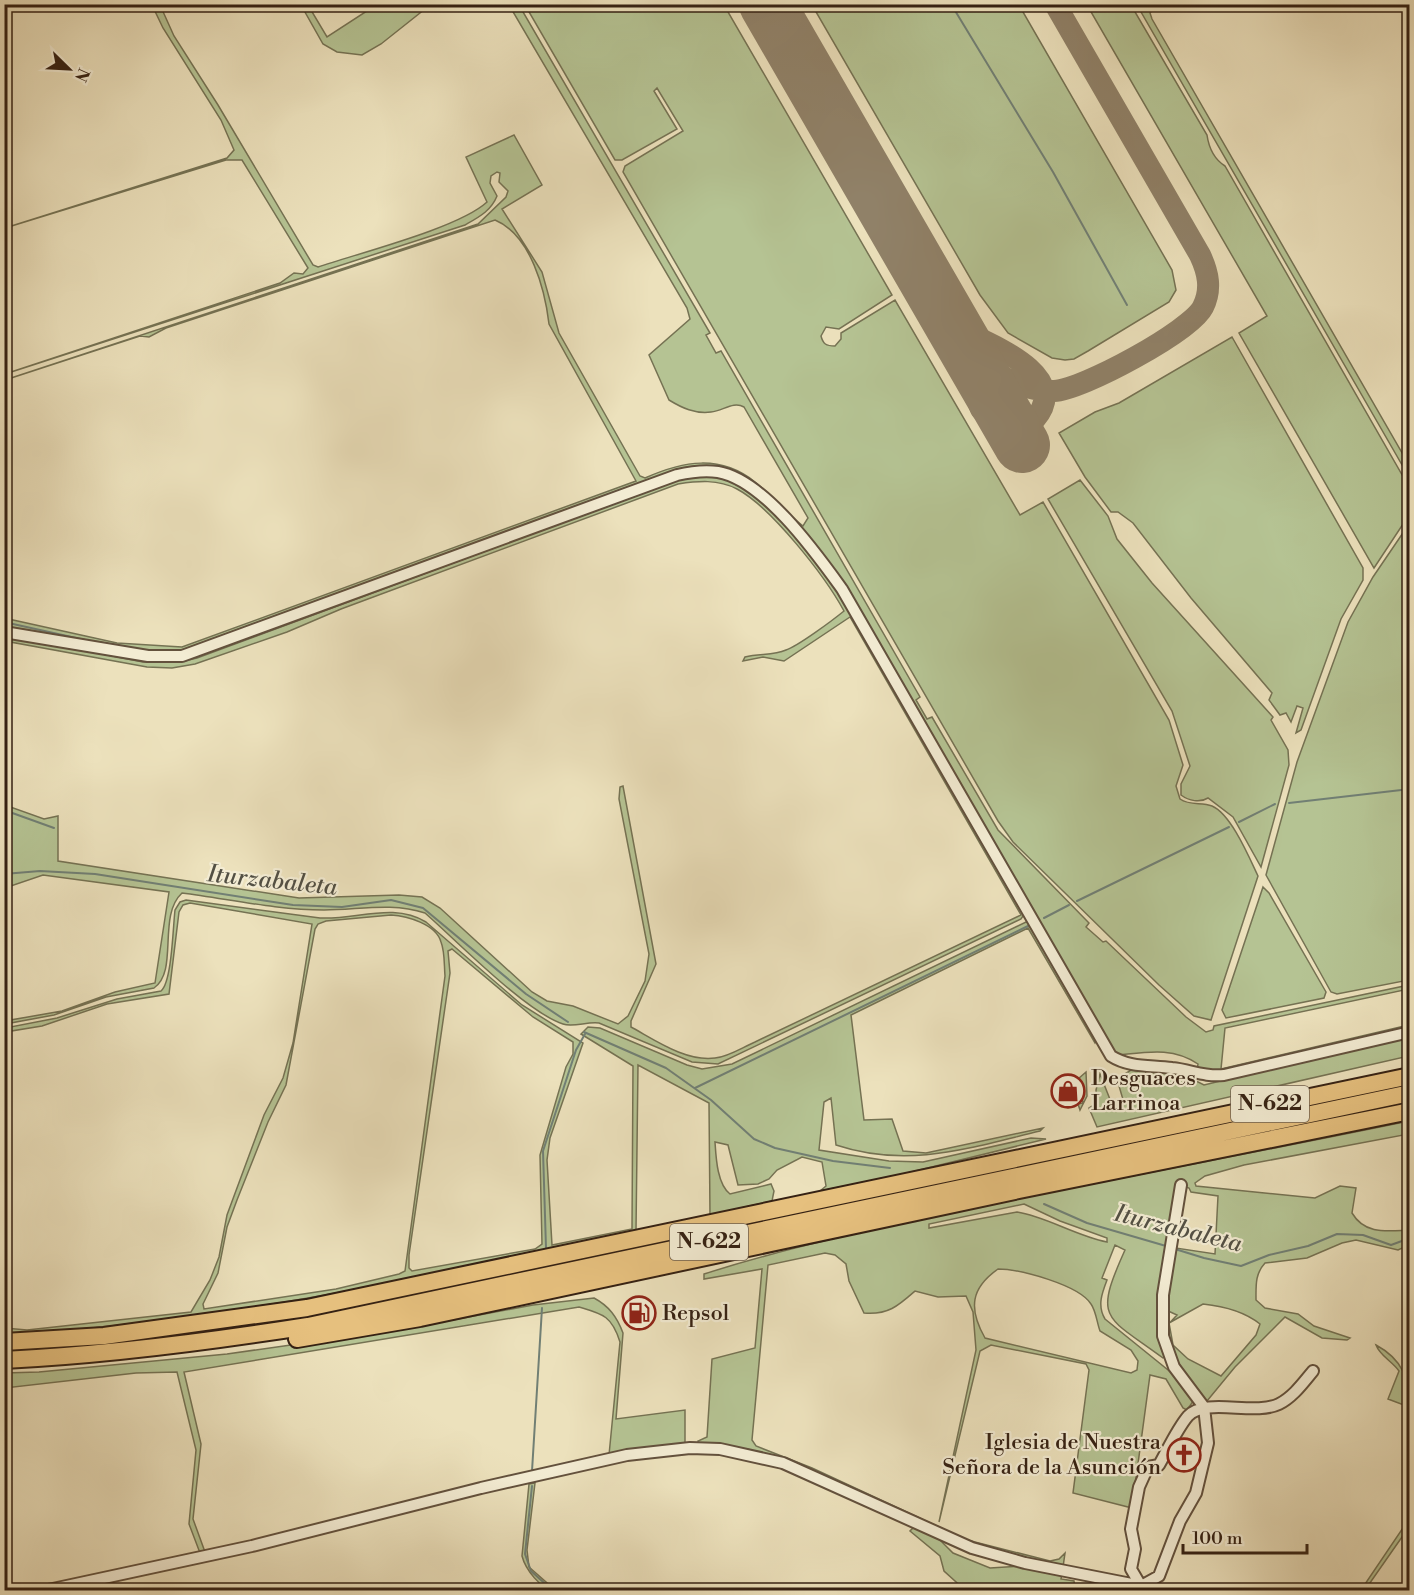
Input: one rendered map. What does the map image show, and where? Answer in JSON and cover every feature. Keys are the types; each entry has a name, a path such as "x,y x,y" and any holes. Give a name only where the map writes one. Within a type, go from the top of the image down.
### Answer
{"highway":[{"path":"1368,1085 1410,1064"},
{"name":"N-622","path":"4,1342 104,1336 308,1308 1410,1076"},
{"name":"N-622","path":"4,1360 92,1355 204,1342 308,1326 1410,1093"},
{"path":"4,1365 51,1365 263,1343 356,1330 1410,1110"}],"street":[{"path":"4,632 148,656 182,656 677,475 719,472 736,478 764,499 794,528 842,589 1111,1056 1129,1064 1175,1068 1199,1076 1224,1075 1410,1032"},
{"path":"1141,1586 1159,1575 1180,1521 1196,1493 1208,1443 1204,1407 1174,1367 1163,1336 1163,1295 1181,1185"},
{"path":"1141,1586 1131,1569 1135,1549 1131,1529 1139,1486 1148,1467 1159,1465 1189,1415 1204,1407 1252,1409 1279,1404 1293,1394 1313,1371"},
{"path":"48,1590 252,1546 627,1455 690,1448 720,1449 783,1463 972,1548 1025,1563 1162,1590"}],"green space":[{"path":"152,5 160,5 174,36 218,105 313,265 318,267 432,230 473,212 487,202 466,157 514,135 542,185 502,209 542,272 559,333 640,476 645,478 687,464 715,464 728,467 755,482 803,526 808,518 744,407 736,405 715,411 700,412 684,408 669,400 649,355 690,319 687,308 509,5 519,5 710,333 706,335 716,353 721,351 920,697 916,700 927,719 932,717 998,830 1089,923 1086,927 1103,942 1106,941 1186,1017 1206,1032 1213,1030 1214,1026 1409,985 1409,989 1225,1028 1221,1069 1409,1025 1409,1028 1224,1072 1197,1070 1198,1064 1170,1053 1119,1055 1114,1051 867,622 781,509 708,466 192,651 153,654 5,627 4,618 117,643 182,647 636,481 549,324 540,280 527,251 507,227 495,220 166,328 149,337 140,336 5,380 478,224 506,197 508,191 499,182 500,173 497,172 491,176 490,183 497,196 491,206 465,225 5,374 280,283 294,273 303,274 308,268 242,160 226,160 5,228 227,158 234,150 221,120 163,28"},
{"path":"301,5 308,5 327,37 376,5 430,5 381,44 362,55 337,52 323,44"},
{"path":"525,5 724,5 892,295 839,329 826,327 821,336 823,341 827,345 835,346 841,339 841,333 895,300 1020,515 1043,502 1169,720 1183,765 1176,786 1180,799 1212,806 1219,811 1233,827 1250,858 1258,876 1211,1020 1194,1016 1159,985 1013,842 998,821 623,172 625,166 683,131 657,88 654,91 677,129 622,160 615,160"},
{"path":"812,5 1019,5 1172,270 1176,290 1169,302 1074,359 1052,358 1008,333 980,295"},
{"path":"1087,5 1131,5 1207,135 1213,153 1225,166 1409,487 1409,515 1374,568 1239,333 1267,316"},
{"path":"1137,5 1167,5 1153,9 1150,13 1152,19 1409,465 1409,477"},
{"path":"1232,337 1363,568 1363,580 1341,619 1301,730 1296,733 1303,708 1297,706 1291,722 1286,713 1280,715 1269,700 1272,693 1191,598 1133,523 1118,512 1111,512 1085,477 1059,433 1095,412 1119,403"},
{"path":"699,474 727,479 743,487 760,500 793,533 846,603 1025,913 1021,919 718,1064 692,1062 599,1023 567,1025 548,1017 512,991 425,913 387,907 324,910 289,908 182,893 171,915 165,969 161,980 154,988 106,997 54,1015 5,1024 5,1021 62,1011 115,992 155,983 169,892 43,875 5,888 5,805 44,819 58,816 58,861 299,898 399,895 422,897 440,908 532,992 547,1001 573,1006 618,1024 628,1016 645,981 649,954 619,799 620,787 623,786 656,964 631,1021 631,1027 671,1049 693,1057 720,1057 735,1052 1021,915 850,617 784,661 763,657 743,661 745,657 776,653 791,648 844,611 811,562 781,526 751,498 723,484 700,482 678,484 341,609 287,632 195,664 172,668 147,667 5,641 5,635 143,662 180,662 197,658 666,484"},
{"path":"1080,480 1108,516 1117,539 1152,583 1273,717 1271,720 1288,750 1289,765 1261,867 1233,817 1208,798 1194,801 1181,795 1181,784 1190,766 1172,711 1048,499"},
{"path":"1409,524 1409,980 1337,994 1331,992 1266,875 1297,762 1348,622 1373,577"},
{"path":"1263,887 1269,893 1326,992 1324,998 1226,1018 1222,1010"},
{"path":"186,900 320,918 388,912 413,916 426,922 522,1005 583,1043 550,1138 547,1160 552,1245 632,1229 633,1066 581,1034 588,1027 600,1028 687,1065 702,1069 732,1064 1026,922 1031,923 1097,1039 1095,1043 1028,928 851,1015 864,1120 892,1119 903,1151 926,1153 1043,1128 1040,1131 988,1144 938,1153 913,1156 863,1152 836,1145 831,1098 824,1102 819,1150 889,1161 923,1162 1031,1138 1046,1139 895,1176 820,1191 826,1186 822,1162 802,1157 777,1170 769,1179 758,1184 738,1185 728,1145 715,1142 722,1184 730,1194 771,1184 774,1191 772,1201 710,1215 709,1103 638,1065 636,1231 401,1281 244,1309 85,1329 5,1335 5,1328 27,1330 191,1312 210,1280 219,1257 227,1215 264,1115 283,1078 293,1043 312,924 190,903 183,905 179,912 169,994 107,1004 42,1026 5,1032 5,1028 57,1018 117,999 161,991 168,977 175,910 180,902","holes":["391,915 413,919 433,930 442,946 445,976 405,1271 336,1289 204,1309 203,1304 218,1273 227,1227 268,1122 286,1085 315,929 318,924 326,921","452,949 533,1017 573,1042 573,1054 566,1067 540,1155 542,1244 535,1249 412,1271 409,1268 409,1255 450,973 448,951"]},
{"path":"1409,1036 1409,1056 1097,1127 1089,1108 1097,1103 1096,1090 1100,1074 1113,1107 1124,1103 1117,1079 1131,1070 1184,1075 1204,1085"},
{"path":"1086,1072 1087,1096 1080,1110 1078,1104 1083,1103 1078,1079"},
{"path":"1409,1121 1409,1134 1244,1165 1205,1176 1195,1183 1196,1186 1315,1198 1340,1186 1356,1188 1352,1213 1363,1225 1377,1230 1409,1230 1409,1245 1398,1250 1356,1240 1342,1243 1307,1258 1265,1263 1259,1271 1256,1300 1265,1308 1298,1314 1314,1326 1350,1338 1347,1340 1322,1338 1285,1317 1235,1367 1207,1401 1186,1377 1165,1328 1169,1324 1173,1345 1188,1359 1221,1376 1256,1335 1260,1324 1240,1313 1210,1305 1203,1304 1170,1322 1177,1315 1166,1310 1176,1248 1215,1254 1218,1196 1191,1192 1189,1188 1178,1184 1158,1309 1157,1328 1166,1354 1163,1358 1117,1324 1110,1314 1109,1291 1125,1250 1115,1245 1102,1278 1107,1280 1101,1304 1105,1319 1173,1374 1194,1400 1187,1410 1183,1408 1166,1379 1150,1375 1132,1508 1073,1493 1089,1370 1086,1364 991,1345 980,1351 939,1522 976,1350 973,1312 966,1296 938,1297 915,1291 886,1311 864,1313 849,1281 846,1264 835,1255 825,1253 768,1265 752,1440 756,1446 812,1468 967,1540 1050,1561 1059,1559 1065,1553 1063,1567 999,1554 778,1458 747,1449 700,1445 698,1441 707,1437 712,1359 755,1348 762,1269 704,1279 704,1274 800,1247 896,1225","holes":["1024,1204 1060,1221 1107,1238 1107,1242 1017,1212 929,1228 929,1224","998,1269 1034,1275 1062,1285 1084,1297 1091,1304 1100,1331 1131,1350 1138,1361 1137,1370 1131,1373 985,1338 976,1317 975,1299 982,1284"]},
{"path":"594,1298 612,1313 623,1333 616,1419 685,1410 685,1443 609,1455 620,1342 614,1327 606,1317 579,1307 184,1372 201,1444 193,1519 205,1552 200,1553 189,1524 196,1450 177,1372 136,1373 5,1388 4,1373 39,1372 227,1354 410,1328 533,1305"},
{"path":"256,1323 260,1325 197,1337 5,1354 5,1348"},
{"path":"1376,1345 1392,1357 1403,1371 1408,1387 1409,1407 1388,1399 1399,1371"},
{"path":"535,1483 527,1550 529,1567 555,1590 539,1583 526,1567 522,1556 529,1484"},
{"path":"1409,1519 1409,1527 1365,1590 1361,1590"},
{"path":"915,1526 937,1537 953,1553 990,1568 1023,1566 1062,1574 1061,1579 1074,1581 1075,1590 965,1590 944,1571 940,1556 910,1531"}],"waterway":[{"path":"951,4 1053,172 1127,305"},
{"path":"4,622 85,640"},
{"path":"1289,803 1410,789"},
{"path":"1239,822 1275,804"},
{"path":"4,810 54,828"},
{"path":"1077,901 1229,827"},
{"name":"Iturzabaleta","path":"4,874 40,871 95,874 293,905 342,907 391,900 423,908 526,994 568,1022"},
{"path":"1044,918 1069,905"},
{"path":"695,1088 1030,925"},
{"name":"Iturzabaleta","path":"584,1032 666,1068 711,1100 754,1139 775,1148 833,1161 890,1168"},
{"path":"546,1248 543,1151 576,1050 585,1034"},
{"name":"Iturzabaleta","path":"1044,1204 1087,1223 1166,1246"},
{"name":"Iturzabaleta","path":"1175,1249 1241,1266 1269,1255 1308,1246 1337,1234 1363,1235 1391,1245 1410,1238"},
{"path":"532,1471 542,1308"},
{"path":"532,1486 525,1554 531,1571 552,1590"}],"taxiway":[{"path":"968,352 997,374 1018,384 1054,391 1068,388 1110,370 1158,344 1194,317 1206,300 1207,274 1200,255 1055,4"},
{"path":"939,301 981,409 1002,432 1016,432 1028,426 1035,419 1044,402 1043,387 1034,374 1020,361 1002,350 953,326"}],"runway":[{"path":"767,4 1022,445"}],"place":[{"name":"Desguaces Larrinoa","path":"1068,1091"},
{"name":"Repsol","path":"639,1313"},
{"name":"Iglesia de Nuestra Señora de la Asunción","path":"1184,1455"}]}
